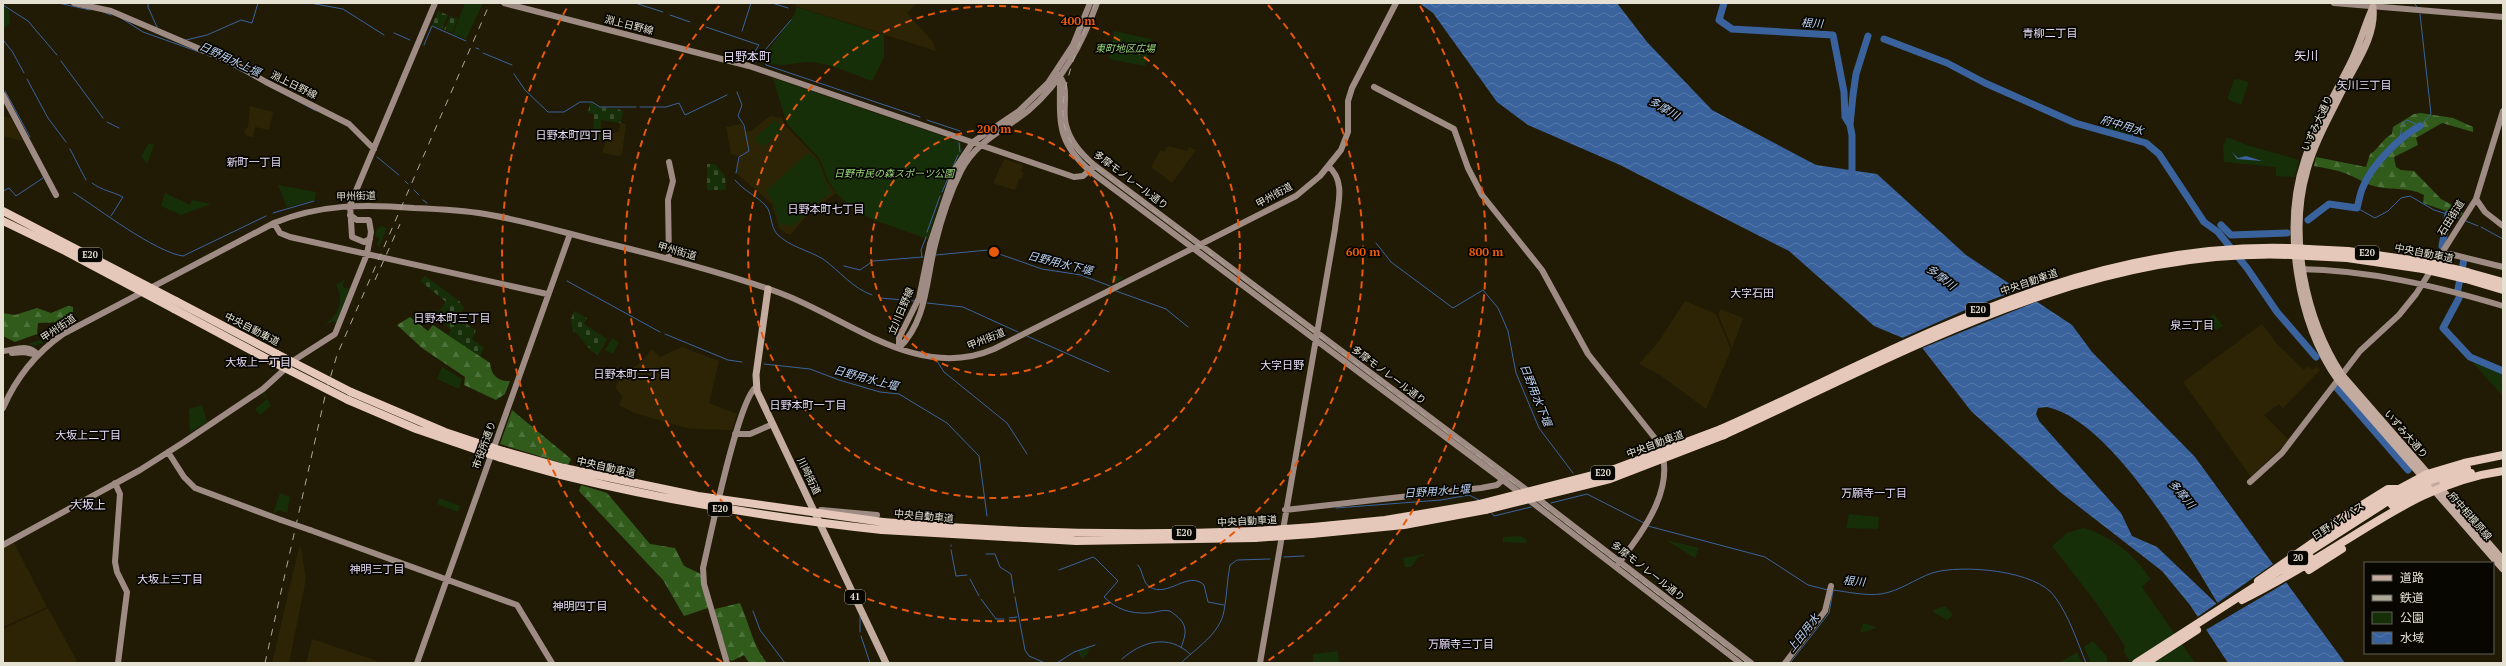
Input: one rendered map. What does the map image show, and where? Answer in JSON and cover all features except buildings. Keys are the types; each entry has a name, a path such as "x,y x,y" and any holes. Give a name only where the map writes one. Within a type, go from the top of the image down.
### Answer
{"highway":[{"name":"中央自動車道","path":"3,211 175,305 273,362 350,396 438,429 483,449 502,455 672,500 760,515 882,526 1098,534 1256,534 1312,530 1483,507 1609,472 1723,432 1988,307 2053,283 2107,272 2188,260 2228,257 2250,252"},
{"name":"中央自動車道","path":"3,221 277,354 350,396"},
{"name":"中央自動車道","path":"2107,272 2153,259 2221,250 2250,252 2348,251 2503,282"},
{"name":"中央自動車道","path":"2467,275 2503,290"},
{"path":"2240,598 2270,571 2350,519 2424,475 2464,463 2503,455"},
{"name":"日野バイパス","path":"2136,663 2392,505 2469,470 2503,461"},
{"name":"日野バイパス","path":"2469,470 2503,466"},
{"path":"2240,598 2299,570 2407,502 2437,489 2503,471"},
{"path":"2293,549 2388,489 2399,489"},
{"path":"2309,570 2401,512 2407,502"},
{"name":"日野バイパス","path":"2146,663 2240,598"}],"main road":[{"name":"淵上日野線","path":"74,3 110,11 235,64 266,82 349,124 374,149"},
{"path":"367,240 353,239 350,205 435,3"},
{"name":"淵上日野線","path":"504,3 749,66 976,144"},
{"name":"多摩モノレール通り","path":"1090,3 1073,45 1058,74 1059,119 1063,137 1070,150 1193,248 1316,337 1505,478 1533,504 1740,663"},
{"name":"多摩モノレール通り","path":"1058,74 1084,37 1097,3"},
{"name":"甲州街道","path":"3,408 26,369 38,355 54,341 76,327 274,223 319,209 350,205 470,212 498,216 669,259 768,289 805,304 899,348 941,359 963,358 981,354 1296,196 1328,166 1341,150 1348,132 1348,101 1360,72 1396,3"},
{"path":"2334,3 2503,17"},
{"name":"いずみ大通り","path":"2373,7 2361,40 2305,167 2300,210 2301,269 2314,320 2340,377 2424,475"},
{"name":"多摩モノレール通り","path":"1058,74 1065,90 1065,119 1070,136 1092,168 1200,245 1316,337"},
{"name":"立川日野線","path":"976,144 1021,116 1048,91 1058,74"},
{"name":"立川日野線","path":"899,348 900,338 919,298 930,244 950,182 962,157 976,144 1025,106 1058,74"},
{"path":"1374,87 1454,129 1468,168 1482,195 1542,270 1588,354 1656,439 1663,456 1665,479 1646,523 1615,568"},
{"path":"1048,91 1056,94 1059,100"},
{"path":"3,95 56,195"},
{"name":"石田街道","path":"2250,482 2286,449 2365,345 2406,308 2476,199 2503,111"},
{"path":"976,144 1077,178 1092,168"},
{"path":"669,162 673,181 668,200 669,259"},
{"path":"1260,663 1340,187 1338,175 1328,166"},
{"path":"2476,199 2485,212 2503,226"},
{"path":"3,546 168,452 263,389 296,359 336,334 367,254 368,247 367,240 370,223 366,220 357,220 350,215"},
{"path":"351,227 357,220"},
{"path":"274,223 278,231 285,236 547,294"},
{"name":"市役所通り","path":"417,663 547,294 570,234"},
{"path":"2442,252 2503,267"},
{"path":"2301,269 2361,274 2422,284 2503,306"},
{"path":"726,663 710,608 703,575 735,434 749,394 756,387 768,289"},
{"path":"3,351 25,348 35,352 38,355"},
{"path":"3,355 24,352 38,355"},
{"path":"13,353 25,357 27,360 26,369"},
{"name":"川崎街道","path":"756,387 886,663"},
{"path":"735,434 750,434 773,424"},
{"path":"168,452 184,477 195,488 446,580 517,604 552,663"},
{"name":"府中相模原線","path":"2424,475 2503,560"},
{"path":"1285,510 1481,488 1497,485 1505,478"},
{"name":"多摩モノレール通り","path":"1505,478 1524,488 1751,663"},
{"path":"115,483 120,494 115,562 117,572 127,592 118,663"},
{"path":"1524,488 1519,491 1533,504"},
{"name":"府中相模原線","path":"2437,489 2503,569"},
{"path":"814,509 877,515"},
{"path":"1785,663 1825,611 1831,586"}],"shaded area":[{"path":"796,3 918,3 907,13 933,42 936,51 795,6"},
{"path":"250,106 273,112 269,130 255,127 253,137 247,136 244,131 248,127"},
{"path":"3,116 11,118 23,141 3,136"},
{"path":"770,116 782,118 785,125 818,159 827,181 836,193 809,213 791,234 787,234 779,228 772,204 736,173 740,157 731,154 726,127 742,124 745,132 751,131"},
{"path":"620,123 626,124 622,154 619,156 602,153 608,134 619,132"},
{"path":"1168,146 1187,151 1189,147 1196,150 1172,183 1151,167 1161,150 1164,152"},
{"path":"1004,159 1023,165 1021,172 1024,173 1021,180 1019,179 1015,190 993,183"},
{"path":"1685,301 1716,314 1731,350 1706,409 1660,375 1639,364 1659,341"},
{"path":"1721,309 1743,318 1732,348 1718,314"},
{"path":"2262,324 2277,344 2304,370 2309,366 2312,370 2317,366 2320,370 2283,408 2279,404 2264,415 2289,440 2251,477 2183,382"},
{"path":"682,347 719,361 709,403 737,414 732,430 690,429 634,413 619,405 623,397 615,387 622,375 641,362 652,349 660,357"},
{"path":"14,543 47,607 3,627 3,548"},
{"path":"299,547 301,548 306,579 289,663 272,663"},
{"path":"48,608 78,663 3,663 3,629"},
{"path":"312,639 377,661 376,663 306,663"}],"green space":[{"path":"465,3 483,3 466,39 453,34"},
{"path":"3,6 9,11 10,24 3,29"},
{"path":"797,7 884,35 884,57 872,81 825,64 805,62 775,65 769,63 768,51 794,15"},
{"path":"438,11 448,15 442,29 432,25"},
{"path":"450,16 458,19 452,33 444,29"},
{"name":"東町地区広場","path":"1114,31 1151,39 1145,66 1109,59"},
{"name":"日野市民の森スポーツ公園","path":"773,78 960,142 962,151 947,176 928,239 874,220 854,210 836,193 828,180 819,158 787,124"},
{"path":"2237,79 2249,82 2241,105 2229,100 2228,97 2234,80"},
{"path":"590,102 598,107 619,109 623,112 621,123 601,120 600,140 593,139 594,114 588,113"},
{"path":"2421,113 2453,118 2473,127 2473,132 2442,123 2416,138 2418,145 2394,157 2396,167 2401,170 2414,171 2441,199 2458,208 2463,213 2460,216 2423,203 2424,195 2418,192 2374,186 2331,169 2314,166 2316,157 2366,167 2370,154 2392,134 2393,127 2414,114"},
{"path":"2112,117 2135,124 2131,135 2108,130"},
{"path":"775,120 784,129 763,147 754,139"},
{"path":"2227,137 2247,145 2299,160 2295,177 2276,176 2276,167 2224,162 2223,146"},
{"path":"149,143 154,145 147,164 141,156"},
{"path":"808,153 817,160 831,193 810,209 792,227 783,224 780,227 774,204 766,191"},
{"path":"707,164 715,164 725,176 726,190 707,190"},
{"path":"278,185 316,192 315,200 287,207"},
{"path":"165,193 190,205 192,200 211,204 181,215 161,206"},
{"path":"382,226 387,228 379,247 377,245 379,238 375,236 377,229"},
{"path":"1113,274 1123,278 1116,283 1110,280"},
{"path":"425,276 459,301 464,308 457,319 476,330 472,339 484,348 480,356 448,335 451,330 436,315 446,302 420,281"},
{"path":"346,279 342,285 344,288 350,288 336,324 334,321 324,325 329,322 339,308 340,296 336,285"},
{"path":"68,306 73,307 73,316 64,322 38,323 37,334 15,342 3,336 3,313 15,315 37,308 51,313"},
{"path":"574,311 587,318 584,324 607,339 598,355 594,353 573,331 571,319"},
{"path":"2214,314 2223,326 2216,330 2208,319"},
{"path":"410,317 428,331 433,325 490,363 492,371 496,377 502,380 510,381 505,394 496,400 464,385 465,377 422,348 397,325"},
{"path":"45,338 43,343 35,346 28,344"},
{"path":"612,338 619,342 613,354 605,350"},
{"path":"2475,358 2503,369 2503,396 2474,364"},
{"path":"442,367 462,379 459,389 437,379"},
{"path":"264,392 271,406 260,415 255,409 267,399 262,393"},
{"path":"202,405 207,422 190,432 189,409"},
{"path":"512,410 571,459 568,465 500,444"},
{"path":"581,485 607,493 650,544 675,548 684,566 701,574 708,608 684,616 663,580 579,491"},
{"path":"280,493 290,497 287,513 279,510 273,514"},
{"path":"439,498 460,506 458,512 437,504"},
{"path":"1849,514 1879,517 1878,529 1846,528"},
{"path":"2083,528 2102,535 2112,541 2130,555 2145,571 2150,579 2142,587 2195,663 2131,663 2124,652 2125,646 2097,604 2052,546 2067,533"},
{"path":"1521,536 1527,540 1526,543 1503,542 1503,537"},
{"path":"1666,540 1699,548 1695,558"},
{"path":"1424,554 1425,556 1418,557 1411,567 1405,567 1403,558"},
{"path":"740,603 758,649 767,663 749,663 744,655 732,661 728,659 714,615 715,609"},
{"path":"1945,606 1953,615 1947,620 1933,612 1933,610"},
{"path":"1863,623 1876,627 1876,628 1860,633"},
{"path":"2093,641 2107,657 2107,663 2091,663 2084,647"},
{"path":"1089,647 1088,653 1082,659 1078,651"},
{"path":"1338,651 1339,663 1313,663 1313,654"},
{"path":"2077,652 2082,663 2059,663"}],"water":[{"name":"多摩川","path":"1419,3 1617,3 1647,42 1712,110 1816,165 1877,174 1966,255 2072,325 2092,352 2195,457 2345,663 2228,663 2190,605 2162,571 2060,492 1971,411 1920,345 1874,326 1789,251 1620,165 1528,125 1497,102 1433,13","holes":["2047,407 2072,417 2097,436 2122,462 2146,492 2168,523 2220,607 2157,547 2132,536 2121,513 2039,421 2036,414 2038,408"]},
{"path":"2232,152 2238,158 2246,156 2262,161 2237,159"}],"pier":[{"path":"2021,289 2038,301 1920,349 1900,339 1972,307"},
{"path":"2273,564 2287,582 2204,631 2196,618"}],"waterway":[{"name":"日野用水上堰","path":"58,3 90,10"},
{"path":"148,3 148,7 157,27"},
{"path":"186,40 207,35 241,20 252,23 258,3"},
{"path":"310,3 343,9 384,35"},
{"path":"635,3 663,12"},
{"name":"日野用水下堰","path":"742,31 751,3"},
{"path":"772,3 788,8"},
{"name":"根川","path":"1724,3 1719,20 1732,29 1833,35 1844,92 1845,117 1850,125"},
{"path":"2414,3 2417,7"},
{"path":"3,5 28,21 57,55"},
{"name":"日野用水上堰","path":"103,12 111,15"},
{"path":"2400,139 2402,124 2407,120 2420,126 2431,114 2420,14"},
{"path":"670,15 690,22"},
{"name":"日野用水上堰","path":"121,18 143,32 202,53"},
{"path":"791,20 765,50 766,65 920,117"},
{"path":"424,45 432,26 466,41"},
{"name":"日野用水下堰","path":"706,27 759,45 750,59"},
{"path":"394,33 410,40"},
{"path":"1852,180 1852,135 1850,125 1853,95 1856,74 1868,36"},
{"name":"府中用水","path":"1884,39 1947,63 1985,83 2075,123 2146,143 2159,154 2204,222 2218,232 2247,268 2277,312 2316,357"},
{"path":"3,40 12,51 24,73"},
{"path":"483,53 512,65"},
{"path":"61,61 103,118"},
{"name":"日野用水上堰","path":"224,62 316,111"},
{"path":"514,74 525,90 548,112 564,112 580,102 592,102 600,107 636,107"},
{"path":"27,79 48,118 66,142"},
{"path":"5,91 30,137"},
{"name":"日野用水下堰","path":"736,173 739,157 749,151 744,125 738,116 742,105 737,92"},
{"path":"640,107 666,107 679,103 685,115 727,95"},
{"path":"927,120 960,131"},
{"path":"107,122 119,128"},
{"path":"2131,139 2136,125"},
{"path":"2308,220 2329,204 2357,208 2360,194 2372,170 2395,144 2420,126"},
{"path":"959,143 960,152"},
{"path":"70,149 86,180"},
{"path":"942,192 958,155"},
{"name":"日野用水上堰","path":"377,157 399,175"},
{"path":"3,191 9,188 16,196 43,178"},
{"name":"日野用水下堰","path":"735,180 766,206 777,234 793,245 823,259 852,284 872,295"},
{"name":"日野用水上堰","path":"405,181 408,184"},
{"path":"92,183 100,188 123,197 111,216"},
{"name":"日野用水上堰","path":"414,190 419,195"},
{"path":"74,193 143,239 171,253 183,256 266,216"},
{"path":"927,232 940,196"},
{"path":"2357,208 2375,218 2388,211 2401,198 2410,196 2434,210 2459,218"},
{"name":"日野用水上堰","path":"423,200 427,203"},
{"path":"273,213 314,201"},
{"path":"2442,246 2448,214"},
{"path":"2466,221 2478,226"},
{"path":"2221,225 2231,235 2287,233"},
{"path":"2481,227 2503,239"},
{"path":"922,257 921,250 926,237"},
{"name":"日野用水下堰","path":"1376,243 1391,262 1453,308 1483,290 1498,308 1508,331 1516,373 1539,428 1573,473"},
{"name":"日野用水下堰","path":"936,255 988,250 1042,269 1081,275 1110,286"},
{"name":"日野用水下堰","path":"844,266 860,270 873,261 923,257"},
{"path":"2458,289 2464,259"},
{"name":"日野用水上堰","path":"567,281 660,332"},
{"name":"日野用水下堰","path":"1116,291 1166,309 1188,327"},
{"name":"日野用水下堰","path":"880,298 915,301"},
{"path":"2459,298 2443,328 2470,357 2503,371"},
{"name":"日野用水下堰","path":"927,303 963,307 1018,332"},
{"name":"日野用水上堰","path":"665,334 728,360 742,362"},
{"name":"日野用水下堰","path":"1027,336 1109,372"},
{"path":"937,361 944,372 1007,423 1027,454"},
{"name":"日野用水上堰","path":"764,364 810,369 839,380 880,392 899,394 947,423 979,456 987,516"},
{"path":"2336,387 2408,470"},
{"name":"根川","path":"1551,503 1587,494 1644,523"},
{"name":"日野用水上堰","path":"1336,508 1441,500 1469,495 1481,501"},
{"name":"日野用水上堰","path":"1491,512 1494,516 1531,507"},
{"name":"根川","path":"1648,526 1765,557 1808,585 1828,590"},
{"path":"951,550 956,576 967,575"},
{"name":"日野用水上堰","path":"986,554 995,554 1000,567 1011,574 1014,593"},
{"name":"日野用水上堰","path":"1284,557 1304,556"},
{"path":"1059,570 1093,557 1118,581 1104,597 1113,605 1129,612 1151,613 1164,610 1170,611 1183,623 1185,636 1181,648"},
{"name":"日野用水上堰","path":"1181,663 1207,640 1218,627 1224,611 1230,565 1237,560 1270,559"},
{"path":"1138,565 1144,580 1150,587 1164,589 1185,582 1198,581 1204,585 1208,602 1224,605"},
{"name":"根川","path":"1833,590 1863,594 1881,594 1901,588 1932,573 1945,570 1979,570 2016,575 2046,588 2055,597 2069,620 2086,663"},
{"path":"970,579 979,596"},
{"name":"上田用水","path":"1790,663 1829,613 1833,591"},
{"name":"日野用水上堰","path":"1015,597 1025,650 1029,656 1045,663"},
{"path":"981,599 996,619 1004,619"},
{"path":"753,611 760,630 785,663"},
{"path":"860,617 860,632"},
{"path":"1009,618 1017,617"},
{"path":"861,636 870,663"},
{"path":"1122,659 1138,648 1155,642 1164,642 1182,647 1190,654"},
{"path":"1057,663 1074,652 1095,645"}],"railway":[{"path":"265,663 326,392 337,355 490,3"},
{"path":"1095,3 1072,65 1064,98 1063,114 1065,128 1076,150 1082,157 1500,472 1747,663"},
{"path":"375,280 400,224"}],"district":[{"name":"青柳二丁目","path":"2050,33"},
{"name":"矢川","path":"2306,55"},
{"name":"日野本町","path":"747,56"},
{"name":"矢川三丁目","path":"2364,85"},
{"name":"日野本町四丁目","path":"574,135"},
{"name":"新町一丁目","path":"254,162"},
{"name":"日野本町七丁目","path":"826,209"},
{"name":"大字石田","path":"1752,293"},
{"name":"日野本町三丁目","path":"452,318"},
{"name":"泉三丁目","path":"2192,325"},
{"name":"大坂上一丁目","path":"258,362"},
{"name":"大字日野","path":"1282,365"},
{"name":"日野本町二丁目","path":"632,374"},
{"name":"日野本町一丁目","path":"808,405"},
{"name":"大坂上二丁目","path":"88,435"},
{"name":"万願寺一丁目","path":"1874,493"},
{"name":"大坂上","path":"88,504"},
{"name":"神明三丁目","path":"377,569"},
{"name":"大坂上三丁目","path":"170,579"},
{"name":"神明四丁目","path":"580,606"},
{"name":"万願寺三丁目","path":"1461,644"}]}
